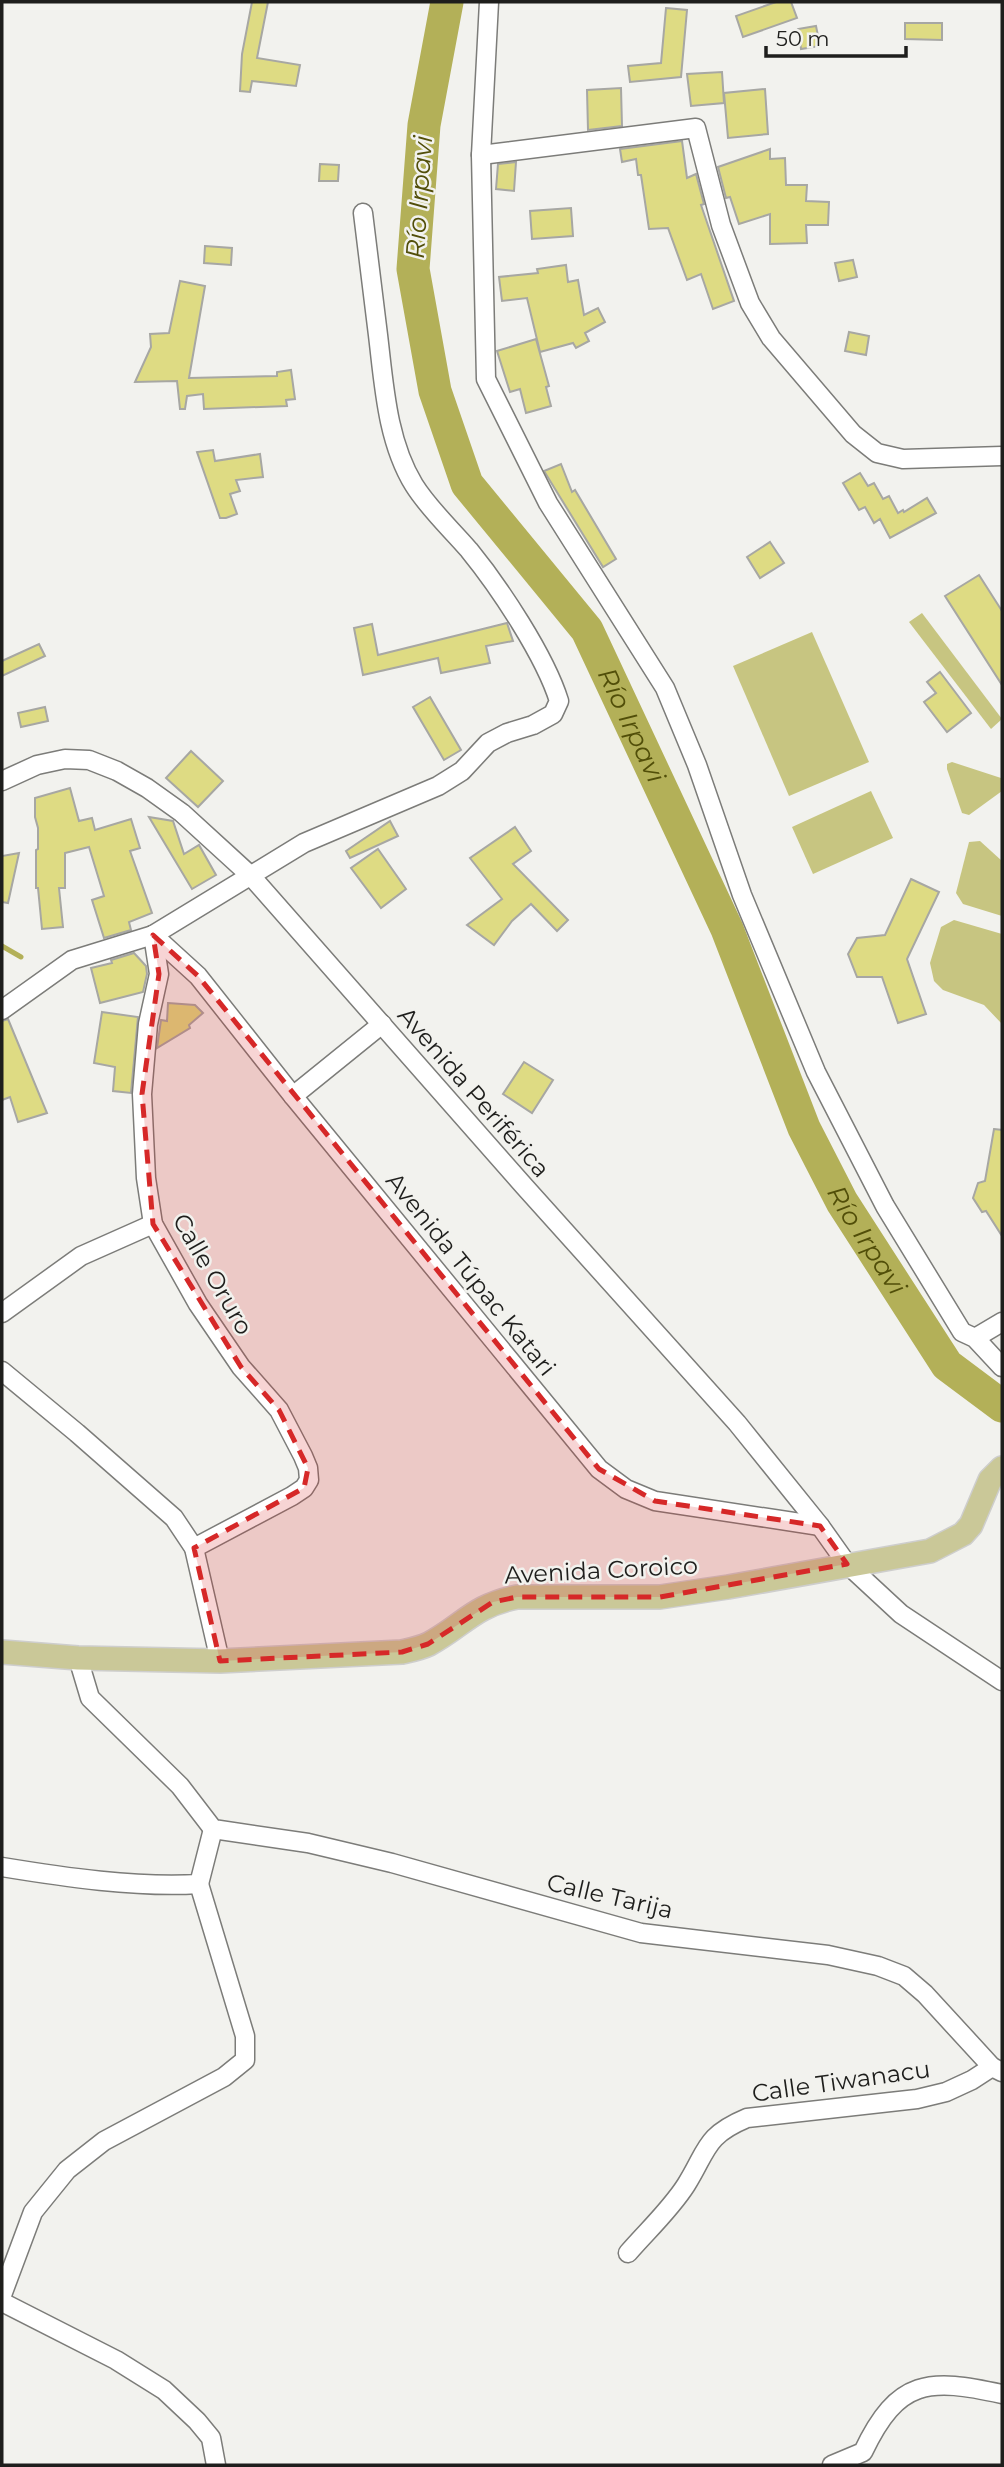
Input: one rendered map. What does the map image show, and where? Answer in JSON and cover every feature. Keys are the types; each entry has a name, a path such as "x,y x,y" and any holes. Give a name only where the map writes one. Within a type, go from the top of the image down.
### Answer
{"main road":[{"name":"Avenida Coroico","path":"2,1653 78,1658 220,1661 402,1652 428,1644 472,1613 493,1602 517,1597 660,1597 930,1550 953,1541 971,1525 990,1480 1002,1468"}],"street":[{"path":"489,2 481,155 486,379 548,503 665,688 697,765 741,895 816,1072 885,1206 962,1332 975,1338 1002,1367"},
{"path":"481,155 696,128 721,225 750,303 771,338 853,434 877,453 903,459 1002,456"},
{"path":"2,1010 72,960 153,935 304,843 438,786 463,771 488,743 553,714 559,701 555,686 540,657 490,577 426,502 405,466 395,440 385,394 363,213"},
{"name":"Avenida Periférica","path":"2,781 37,765 65,759 89,761 117,771 182,813 251,876 737,1423 847,1564 901,1614 1002,1681"},
{"name":"Avenida Túpac Katari","path":"153,935 198,976 599,1469 626,1489 655,1501 820,1526"},
{"name":"Calle Oruro","path":"153,935 159,974 148,1024 142,1094 146,1178 153,1224 198,1304 241,1367 279,1410 309,1468 309,1480 304,1488 194,1548"},
{"path":"293,1096 382,1024"},
{"path":"2,1313 82,1256 153,1224"},
{"path":"975,1338 1002,1322"},
{"path":"2,1371 174,1518 194,1548 220,1661"},
{"path":"2,2295 33,2213 66,2170 104,2141 224,2077 245,2060 245,2036 200,1884 213,1829 180,1786 90,1698 78,1658"},
{"name":"Calle Tarija","path":"213,1829 308,1843 380,1860 641,1933 828,1955 878,1966 904,1976 925,1994 997,2070"},
{"path":"2,1867 96,1879 174,1885 200,1884"},
{"name":"Calle Tiwanacu","path":"628,2253 669,2207 708,2144 724,2127 747,2118 917,2099 946,2092 997,2070"},
{"path":"2,2302 116,2360 164,2390 211,2438 216,2465"},
{"path":"832,2465 869,2459 871,2435 888,2410 905,2395 928,2385 956,2384 1002,2393"}],"highlighted area":[{"path":"153,935 198,976 599,1469 655,1501 820,1526 847,1564 660,1597 517,1597 493,1602 428,1644 402,1652 220,1661 194,1548 304,1488 308,1468 279,1410 241,1367 153,1224 142,1094 159,974"}],"shaded area":[{"path":"922,613 1002,719 991,729 909,622"},
{"path":"812,632 869,762 789,796 733,666"},
{"path":"952,762 1001,778 1002,791 969,815 962,813 947,769 947,764"},
{"path":"871,791 893,838 813,874 792,827"},
{"path":"980,841 1002,861 1002,916 963,904 956,893 969,842"},
{"path":"954,920 1002,934 1002,1024 984,1005 943,990 934,981 930,963 941,927"}],"building":[{"path":"252,2 268,2 257,58 300,65 296,86 252,81 250,92 240,91 242,54"},
{"path":"776,2 791,2 797,18 743,37 736,16"},
{"path":"666,8 687,10 681,77 630,82 628,66 661,63"},
{"path":"905,23 942,23 942,40 905,39"},
{"path":"816,26 820,46 801,49 798,29"},
{"path":"722,72 724,103 691,106 687,74"},
{"path":"621,88 622,126 588,130 587,90"},
{"path":"765,89 768,134 728,138 724,93"},
{"path":"682,141 687,178 696,174 704,204 701,205 734,301 713,309 701,274 687,280 668,228 649,229 636,159 622,162 620,149"},
{"path":"770,149 770,159 785,158 786,185 807,185 806,201 829,202 828,225 806,225 807,243 770,244 770,214 739,224 730,197 726,198 718,167"},
{"path":"516,162 514,191 496,189 498,164"},
{"path":"320,164 339,165 338,181 319,181"},
{"path":"571,208 573,236 532,239 530,211"},
{"path":"205,246 232,248 231,265 204,263"},
{"path":"853,260 857,277 839,281 835,263"},
{"path":"566,265 568,282 578,280 584,315 598,308 605,322 585,333 589,341 576,348 573,343 540,352 527,298 502,301 499,277 538,273 537,269"},
{"path":"180,281 205,286 189,378 277,376 277,372 291,370 295,399 286,400 287,406 204,409 203,394 187,396 185,409 180,409 177,381 135,382 151,347 150,334 169,333"},
{"path":"849,332 869,336 866,355 845,351"},
{"path":"536,339 549,386 546,387 551,406 526,413 520,389 510,392 497,351"},
{"path":"213,450 215,461 260,454 263,477 236,480 240,491 230,494 237,514 226,518 220,518 197,452"},
{"path":"561,464 572,492 575,490 616,559 603,567 544,471"},
{"path":"860,473 868,486 874,483 883,499 889,496 898,513 927,498 936,513 890,538 880,519 874,523 865,507 859,510 843,483"},
{"path":"770,542 784,563 760,578 747,557"},
{"path":"979,575 1002,611 1002,685 945,596"},
{"path":"507,623 513,641 486,646 490,663 441,673 438,658 363,675 354,628 372,624 378,655"},
{"path":"39,644 45,656 2,676 2,661"},
{"path":"940,672 971,713 947,732 924,702 936,693 927,682"},
{"path":"430,697 461,750 444,760 413,707"},
{"path":"45,707 48,721 21,727 18,713"},
{"path":"191,751 223,781 198,807 166,778"},
{"path":"70,788 79,821 92,818 95,830 131,819 140,848 130,851 152,913 129,922 131,930 104,938 92,900 104,896 89,847 65,853 65,888 59,888 63,927 42,929 36,888 38,828 35,798"},
{"path":"149,817 173,821 184,854 199,845 216,875 192,889"},
{"path":"390,821 398,836 350,858 346,851"},
{"path":"515,827 531,851 513,864 568,920 557,931 531,904 512,921 494,945 467,925 502,899 470,858"},
{"path":"378,849 406,889 381,908 351,868"},
{"path":"19,853 8,903 2,902 2,856"},
{"path":"911,879 939,892 907,959 926,1014 898,1023 882,977 857,977 848,954 857,938 885,935"},
{"path":"134,953 146,966 143,992 100,1003 91,968 112,963 111,960"},
{"path":"168,1003 195,1005 203,1013 189,1025 190,1028 157,1048 161,1020 167,1021"},
{"path":"102,1012 138,1017 131,1093 113,1091 115,1067 94,1063"},
{"path":"8,1019 47,1113 18,1122 10,1097 2,1100 2,1021"},
{"path":"524,1062 553,1080 532,1113 503,1094"},
{"path":"994,1129 1002,1130 1002,1236 986,1211 982,1212 973,1198 978,1183 985,1181"}],"waterway":[{"name":"Río Irpavi","path":"447,2 424,125 413,269 435,391 467,484 587,630 727,929 804,1128 842,1202 947,1365 1002,1406"},
{"path":"2,946 21,957"}]}
